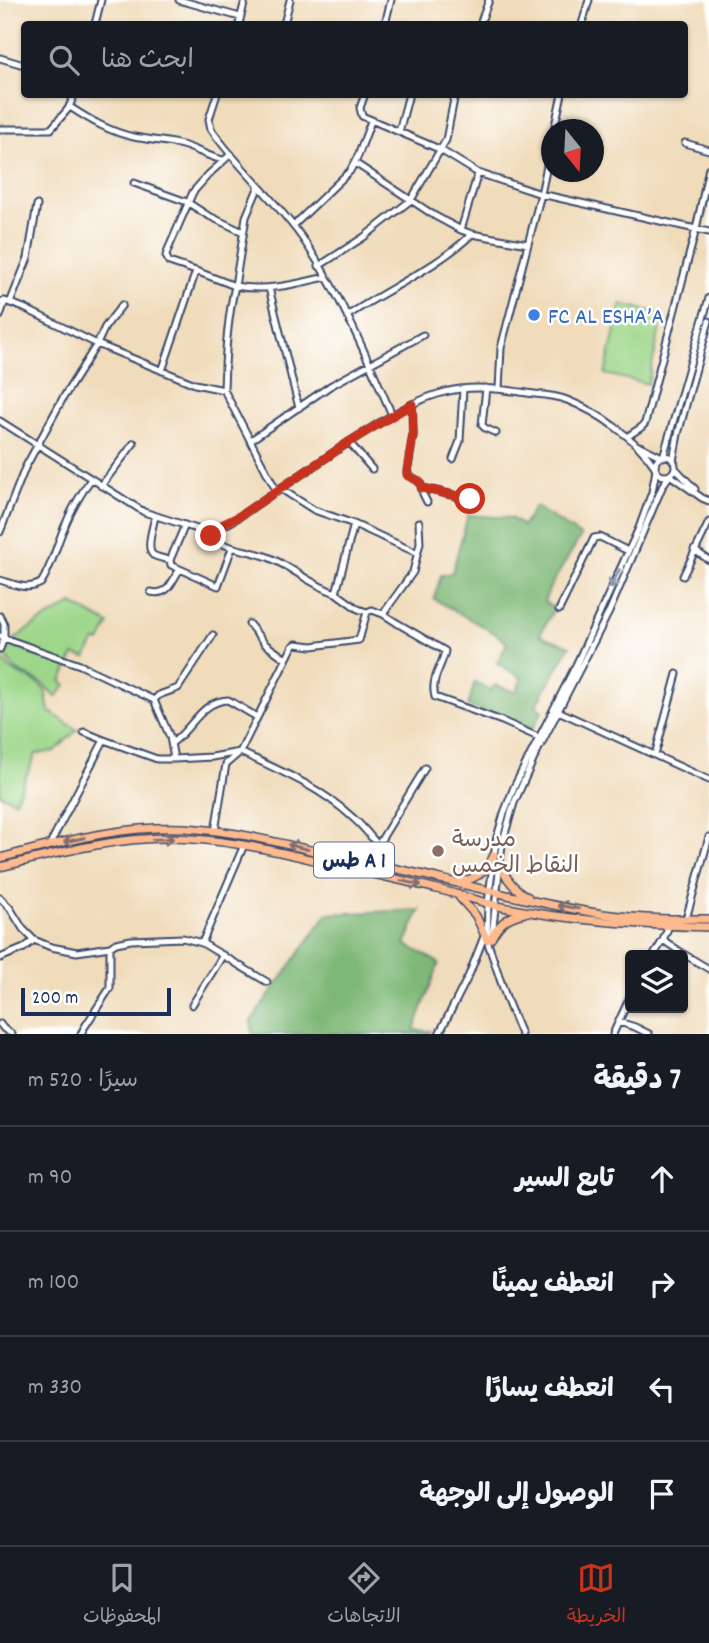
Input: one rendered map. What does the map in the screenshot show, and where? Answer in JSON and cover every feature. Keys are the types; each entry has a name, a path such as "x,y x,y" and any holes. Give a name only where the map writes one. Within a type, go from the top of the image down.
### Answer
{"highway":[{"name":"طس A 1","path":"0,858 83,838 157,828 215,831 271,840 538,902 605,914 659,919 709,919"},
{"name":"طس A 1","path":"0,867 85,847 127,841 166,838 204,840 282,852 430,887 457,896 533,912 606,923 709,927"},
{"path":"450,882 466,881 480,874 494,855"},
{"path":"500,863 513,886 538,902"},
{"path":"457,896 473,911 488,938 505,920 533,912"}],"street":[{"path":"96,21 101,0"},
{"path":"179,0 240,21 245,0"},
{"path":"285,21 290,0"},
{"path":"386,21 391,0"},
{"path":"481,21 489,0"},
{"path":"583,21 589,0"},
{"path":"0,58 21,64"},
{"path":"0,129 51,129 70,107 73,98"},
{"path":"217,98 209,124 213,132 293,226 326,277 370,363 392,415"},
{"path":"364,98 360,114 364,118 439,149 478,173 541,194 709,232"},
{"path":"399,132 408,98"},
{"path":"319,266 411,200 446,140 454,98"},
{"path":"556,119 561,98"},
{"path":"70,107 110,130 194,148 223,160"},
{"path":"293,226 343,179 355,163 372,121"},
{"path":"685,143 709,150"},
{"path":"231,153 196,187 187,202 166,256 169,262 246,288 292,285 326,277"},
{"path":"355,163 461,230 528,244"},
{"path":"630,439 634,431 642,428 645,423 696,229 709,168"},
{"path":"461,230 478,173"},
{"path":"499,389 501,348 543,182"},
{"path":"134,183 187,202 243,232"},
{"path":"259,186 250,205 243,232 230,305 223,390 279,490 314,510 354,524 417,553"},
{"path":"0,316 28,258 37,205"},
{"path":"347,316 448,254 472,234"},
{"path":"162,371 196,271"},
{"path":"269,288 299,408"},
{"path":"493,892 505,830 514,803 639,528 655,481 658,460 663,457 709,298"},
{"path":"5,302 24,308 97,344 162,371 195,384 223,390"},
{"path":"0,532 25,468 67,391 121,305"},
{"path":"708,500 675,468 673,461 709,320"},
{"path":"251,440 330,386 423,335"},
{"path":"702,346 709,345"},
{"path":"486,388 482,425 496,433"},
{"path":"0,421 144,512 209,531 238,517 349,442 412,404 434,395 463,389 499,389 557,397 589,410 649,454 662,475 672,477 708,500"},
{"path":"453,458 460,441 463,389"},
{"path":"412,404 413,435 407,471 409,477 419,481 428,502"},
{"path":"349,442 372,469"},
{"path":"101,486 134,443"},
{"path":"649,454 666,445"},
{"path":"649,454 669,457 673,461"},
{"path":"649,454 655,481"},
{"path":"521,1034 491,957 488,938 494,855 500,827 509,800 538,737 566,698 619,590 663,485 672,477 675,468"},
{"path":"0,580 31,588 41,583 74,504 91,480"},
{"path":"422,488 470,499"},
{"path":"155,516 150,550 153,555 170,560"},
{"path":"383,614 398,590 411,576 420,535 419,522"},
{"path":"683,576 709,522"},
{"path":"336,593 354,524"},
{"path":"185,525 170,560 171,565 218,586 232,548"},
{"path":"209,531 214,539 232,548 288,567 322,589 336,593 354,607 383,614 445,651 435,675 435,697 538,737"},
{"path":"559,610 594,538 600,537 628,551"},
{"path":"694,550 709,560"},
{"path":"151,592 165,592 180,569"},
{"path":"215,831 226,764 240,752 292,648 296,644 312,646 359,640 367,612"},
{"path":"0,616 5,630 0,649"},
{"path":"249,624 265,644 286,659"},
{"path":"154,700 159,695 178,688 213,635"},
{"path":"2,637 80,664 154,700 172,743 174,759"},
{"path":"655,755 677,674"},
{"path":"566,698 570,717"},
{"path":"172,743 206,707 224,699 257,717"},
{"path":"556,710 709,780"},
{"path":"554,720 570,717"},
{"path":"84,732 157,759 212,757 240,752 315,789 353,818 378,845 392,868"},
{"path":"49,846 104,740"},
{"path":"378,845 425,768"},
{"path":"686,919 709,837"},
{"path":"202,943 244,845"},
{"path":"0,898 34,940 51,947 76,952 110,947 131,940 183,938 202,943 267,982"},
{"path":"657,950 668,926"},
{"path":"439,1034 488,938"},
{"path":"0,958 34,940"},
{"path":"663,940 709,969"},
{"path":"81,1034 110,988 110,947"},
{"path":"192,1005 223,955"},
{"path":"613,1034 625,1008"},
{"path":"619,1022 649,1034"},
{"path":"0,1024 12,1034"}],"green space":[{"path":"621,304 663,314 648,384 605,374"},
{"path":"535,506 581,536 550,587 544,602 554,608 540,635 570,646 536,706 542,711 532,730 468,706 475,682 491,690 495,685 516,692 522,678 497,663 507,643 434,599 441,575 452,573 468,515 511,518 523,526"},
{"path":"72,604 109,624 100,642 95,640 86,658 74,655 61,681 66,685 56,697 42,683 15,669 5,655 23,632"},
{"path":"3,660 10,669 38,683 45,690 49,711 77,730 55,751 36,754 15,801 0,794 0,665"},
{"path":"420,910 405,944 439,963 414,1030 431,1031 429,1034 252,1034 251,1021 327,914"}],"place":[{"name":"FC AL ESHA’A","path":"534,315"},
{"name":"مدرسة النقاط الخمس","path":"438,851"}],"route":[{"path":"211,536 209,531 238,517 349,442 412,404 413,435 408,476 419,481 422,488 470,499"}]}
